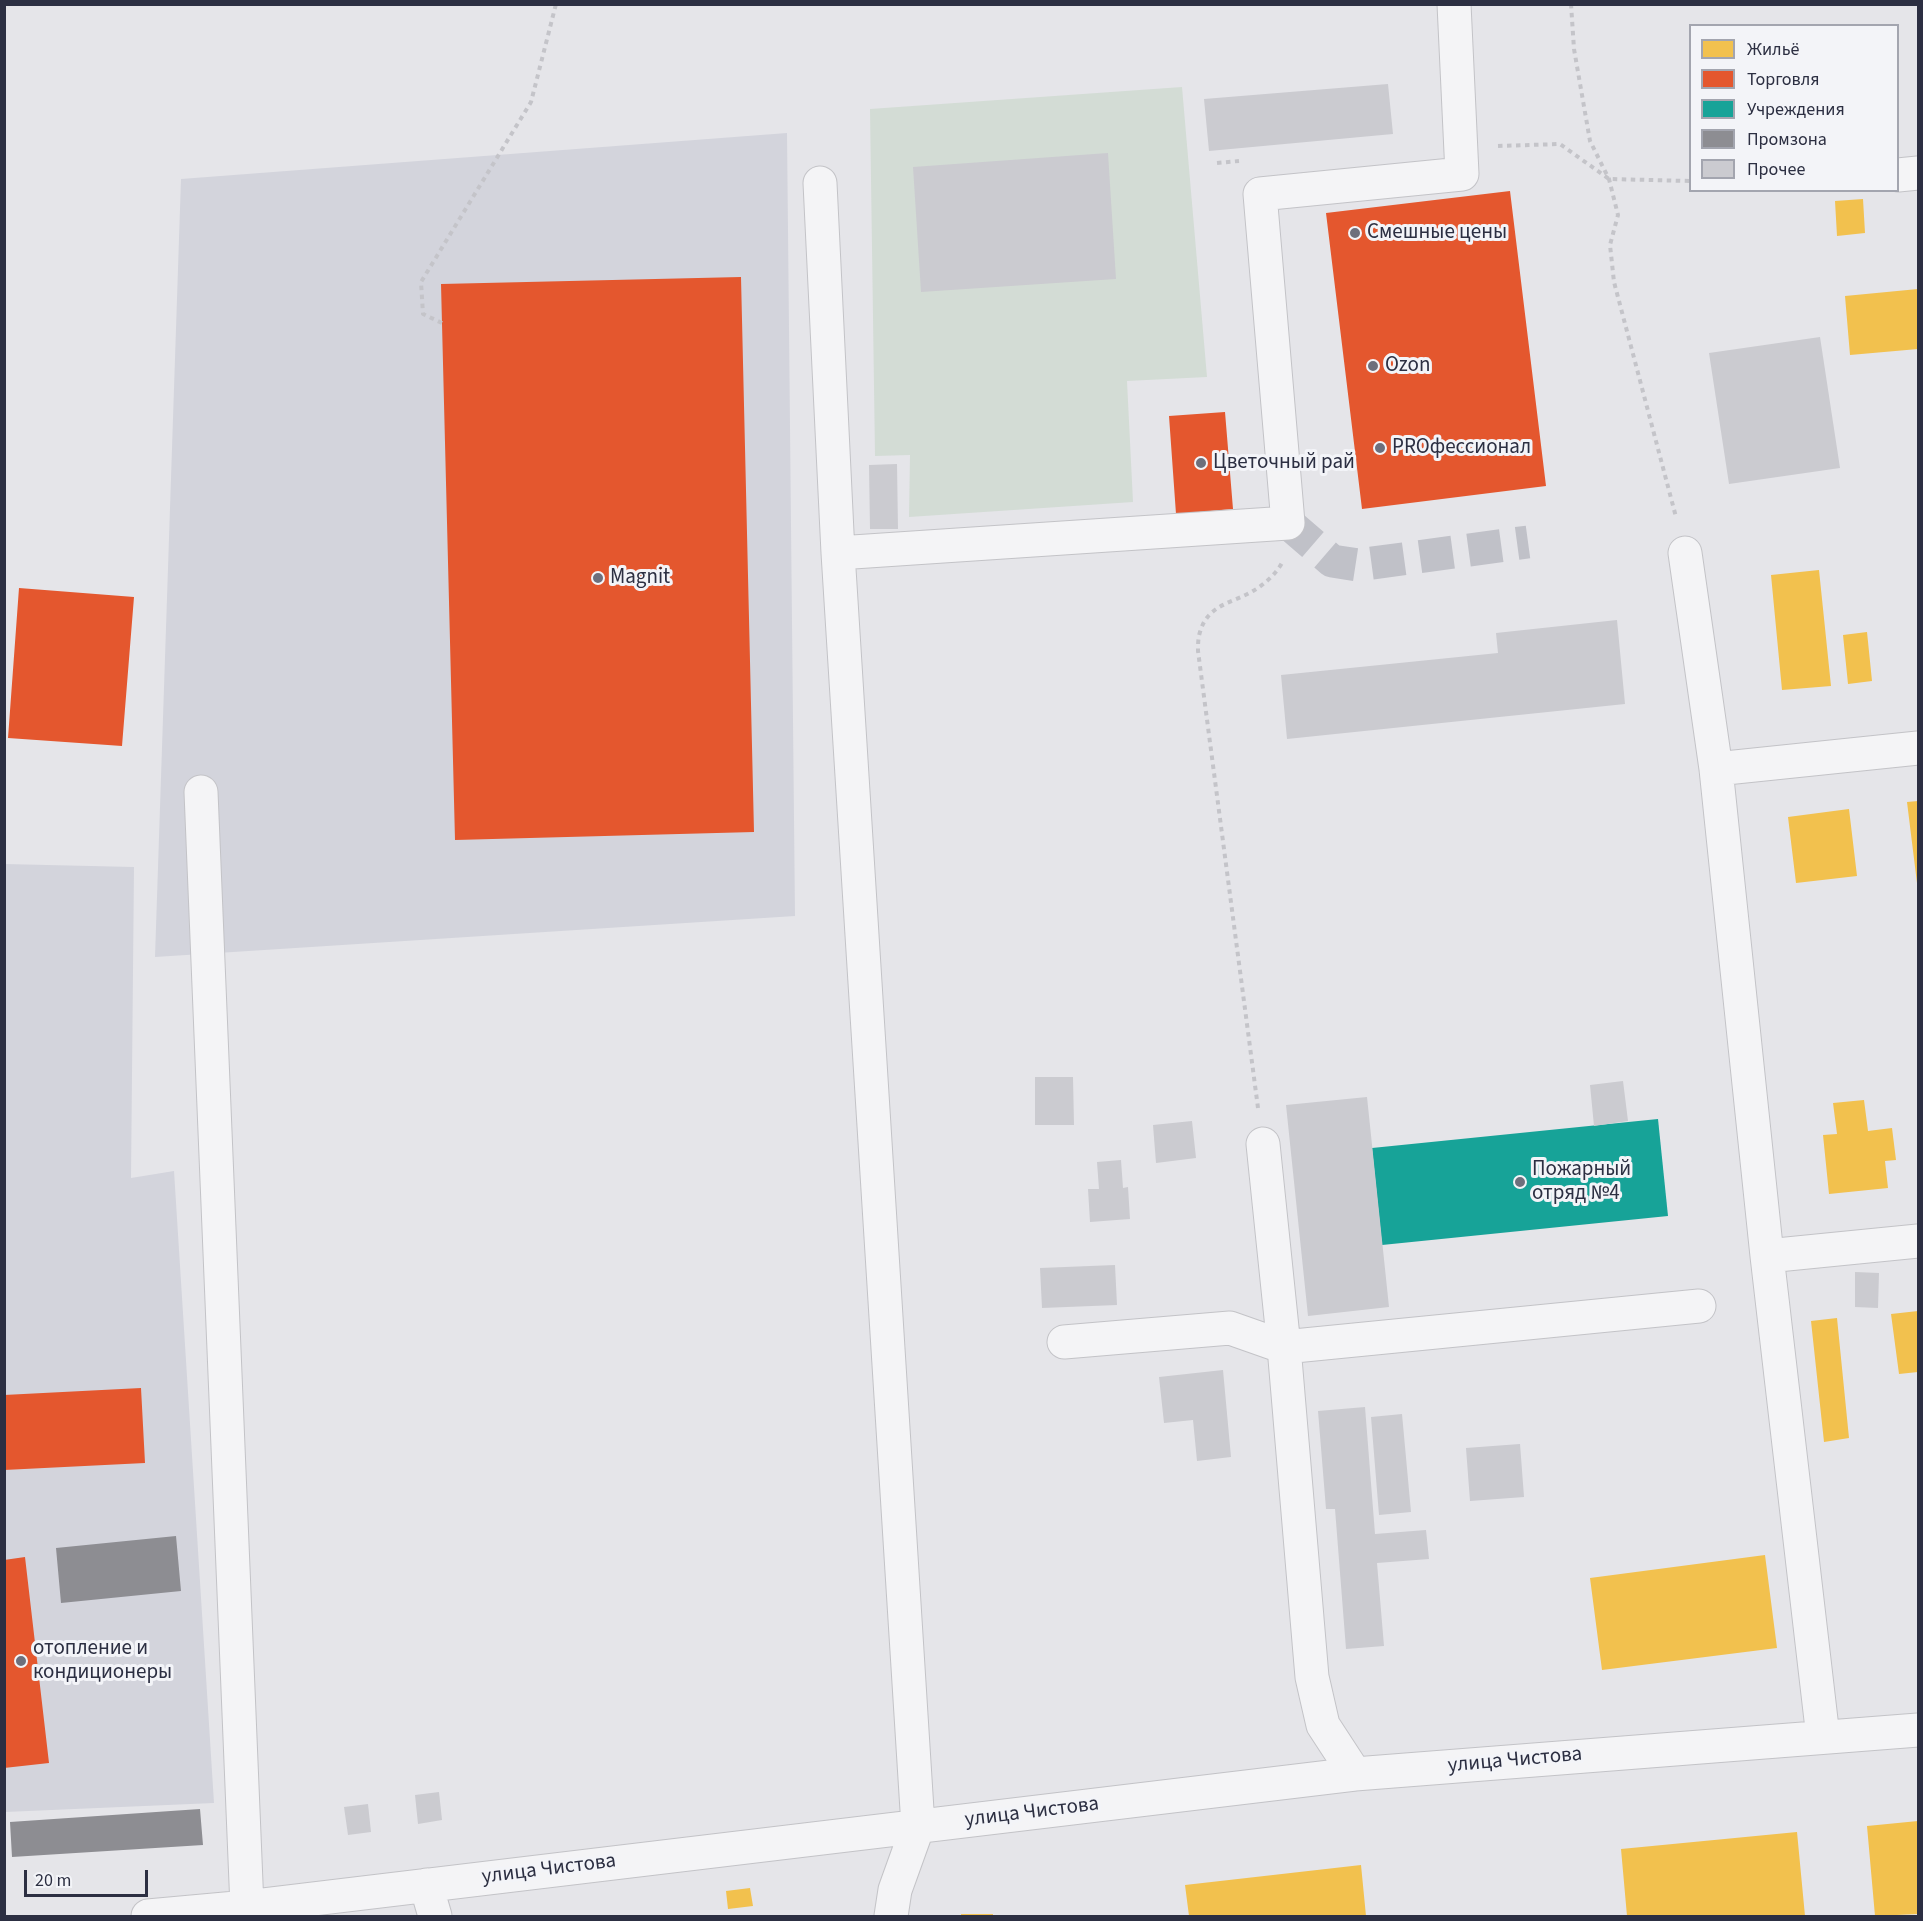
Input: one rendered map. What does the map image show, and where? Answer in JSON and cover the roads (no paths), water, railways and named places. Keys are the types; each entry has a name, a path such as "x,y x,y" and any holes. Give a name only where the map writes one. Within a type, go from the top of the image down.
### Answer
{"street":[{"path":"838,553 1287,523 1260,194 1462,174 1454,4"},
{"path":"1899,175 1918,173"},
{"path":"820,183 838,553 918,1826 895,1890 891,1917"},
{"path":"1685,553 1716,769 1767,1256 1823,1737"},
{"path":"1716,769 1918,748"},
{"path":"201,792 247,1906"},
{"path":"1263,1144 1284,1347 1312,1677 1323,1725 1355,1774"},
{"path":"1767,1256 1918,1241"},
{"path":"1064,1342 1230,1328 1284,1347 1699,1306"},
{"name":"улица Чистова","path":"148,1917 1355,1774 1918,1730"},
{"path":"426,1885 435,1917"}],"tunnel":[{"path":"1288,523 1332,561 1358,565 1528,542"}],"place":[{"name":"Смешные цены","path":"1355,233"},
{"name":"Ozon","path":"1373,366"},
{"name":"PROфессионал","path":"1380,448"},
{"name":"Цветочный рай","path":"1201,463"},
{"name":"Magnit","path":"598,578"},
{"name":"Пожарный отряд №4","path":"1520,1182"},
{"name":"отопление и кондиционеры","path":"21,1661"}]}
